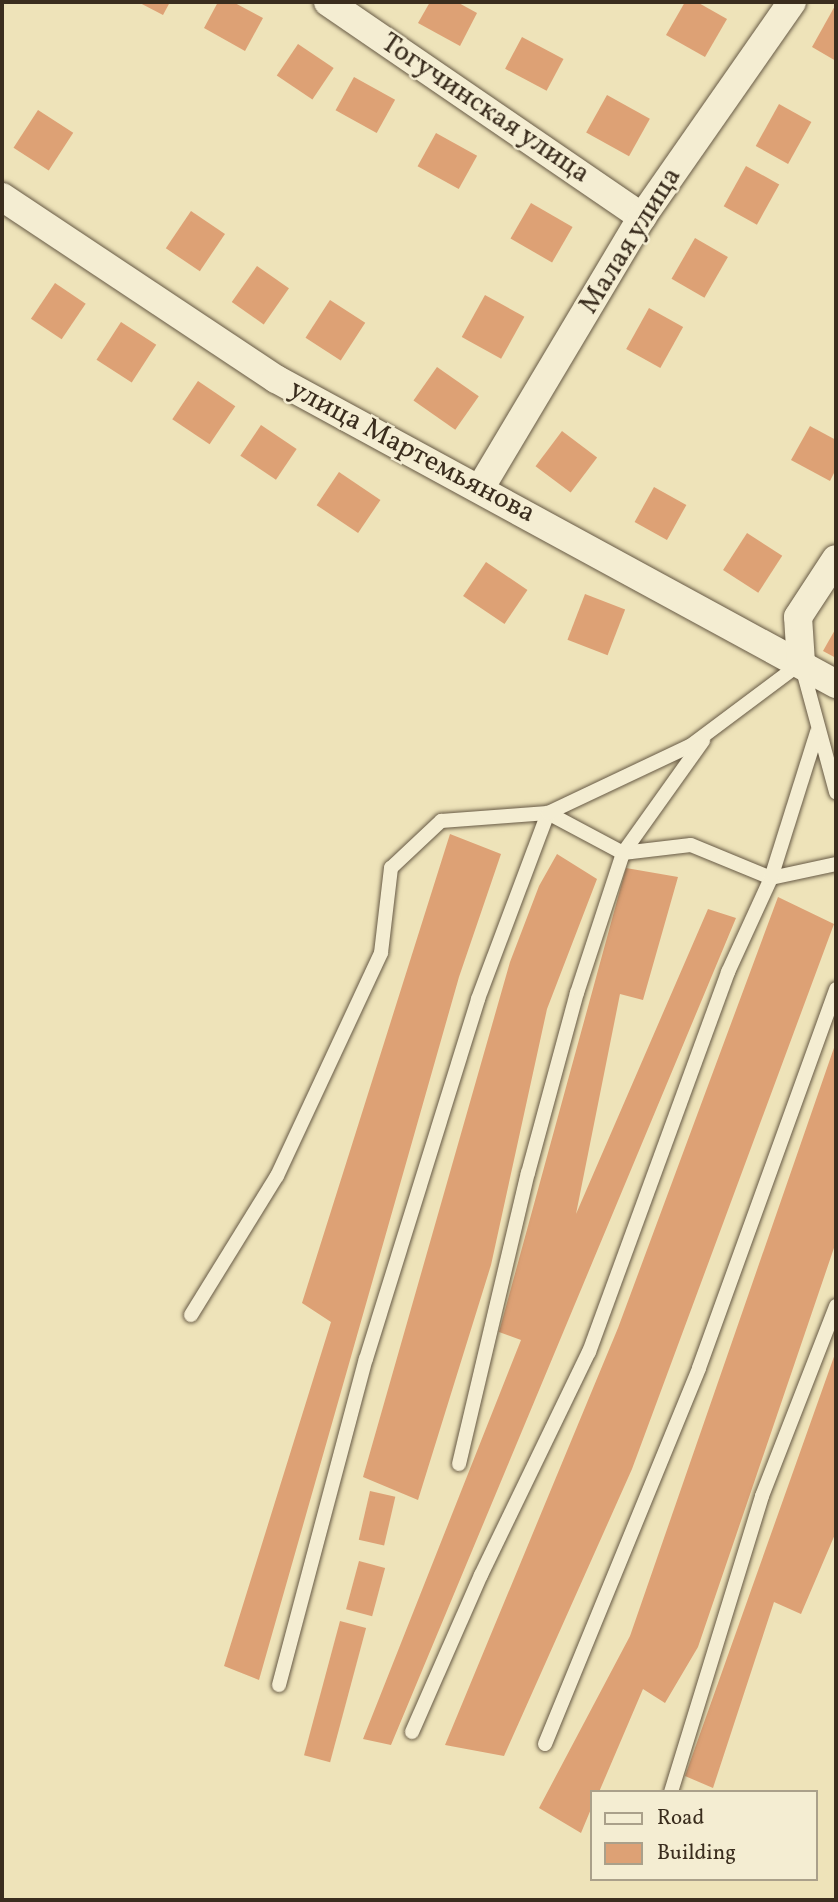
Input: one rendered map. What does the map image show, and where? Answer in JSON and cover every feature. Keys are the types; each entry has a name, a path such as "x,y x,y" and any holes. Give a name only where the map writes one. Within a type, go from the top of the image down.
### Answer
{"street":[{"name":"Тогучинская улица","path":"328,2 642,217"},
{"name":"Малая улица","path":"481,487 642,217 792,2"},
{"name":"улица Мартемьянова","path":"2,197 276,379 481,487 836,684"},
{"path":"801,663 798,617 836,559"}],"lane":[{"path":"191,1315 277,1177 381,953 391,868 441,821 548,813 690,746 801,663 817,732 836,792"},
{"path":"459,1464 535,1147 623,853 710,731"},
{"path":"412,1732 481,1575 589,1352 728,972 771,877 817,732"},
{"path":"548,813 623,853 691,845 771,877 836,863"},
{"path":"279,1685 366,1359 461,1052 548,813"},
{"path":"545,1744 699,1368 836,989"},
{"path":"672,1790 762,1496 836,1307"}],"building":[{"path":"138,2 170,2 163,15"},
{"path":"218,2 233,2 263,18 245,51 204,28"},
{"path":"430,2 457,2 477,13 460,46 418,23"},
{"path":"685,2 697,2 727,19 705,57 666,35"},
{"path":"836,4 836,61 812,47"},
{"path":"522,37 563,59 547,91 505,69"},
{"path":"298,44 334,68 312,100 277,76"},
{"path":"354,77 395,100 377,133 336,110"},
{"path":"607,95 650,119 629,156 586,133"},
{"path":"779,104 811,122 788,164 756,146"},
{"path":"38,110 73,133 49,171 13,148"},
{"path":"436,133 477,156 459,189 418,166"},
{"path":"746,166 779,184 757,225 724,206"},
{"path":"531,203 573,227 552,263 510,239"},
{"path":"191,211 225,234 200,271 166,248"},
{"path":"695,238 728,257 704,298 672,279"},
{"path":"257,266 289,288 264,324 232,302"},
{"path":"55,283 86,304 62,339 31,319"},
{"path":"485,295 524,317 501,359 462,337"},
{"path":"330,300 365,323 341,361 305,338"},
{"path":"649,308 683,327 660,368 626,349"},
{"path":"121,322 156,345 132,383 96,360"},
{"path":"437,367 479,396 455,430 413,401"},
{"path":"198,381 235,406 210,444 172,419"},
{"path":"261,425 297,449 276,480 240,456"},
{"path":"810,426 836,440 836,469 830,481 791,460"},
{"path":"562,431 597,457 571,493 536,466"},
{"path":"339,472 380,500 358,533 317,505"},
{"path":"654,487 686,505 667,540 635,522"},
{"path":"747,533 782,556 758,593 723,570"},
{"path":"486,562 527,590 505,624 463,596"},
{"path":"585,594 625,609 608,655 567,640"},
{"path":"836,628 836,658 823,651"},
{"path":"450,834 501,854 459,977 259,1680 224,1666 331,1322 302,1303"},
{"path":"557,854 597,879 547,1009 491,1265 418,1500 363,1477 510,962 539,886"},
{"path":"626,868 678,877 643,1000 620,994 576,1214 708,909 736,918 391,1745 363,1739 521,1340 499,1332"},
{"path":"778,897 834,924 632,1469 504,1756 445,1745 618,1328"},
{"path":"836,1042 836,1242 698,1647 665,1703 643,1689 600,1790 590,1790 590,1811 581,1833 539,1808 630,1636"},
{"path":"836,1351 836,1532 801,1614 774,1602 713,1788 685,1776"},
{"path":"370,1491 395,1497 384,1546 359,1540"},
{"path":"359,1561 385,1568 372,1616 346,1609"},
{"path":"340,1621 366,1628 330,1762 304,1755"}]}
